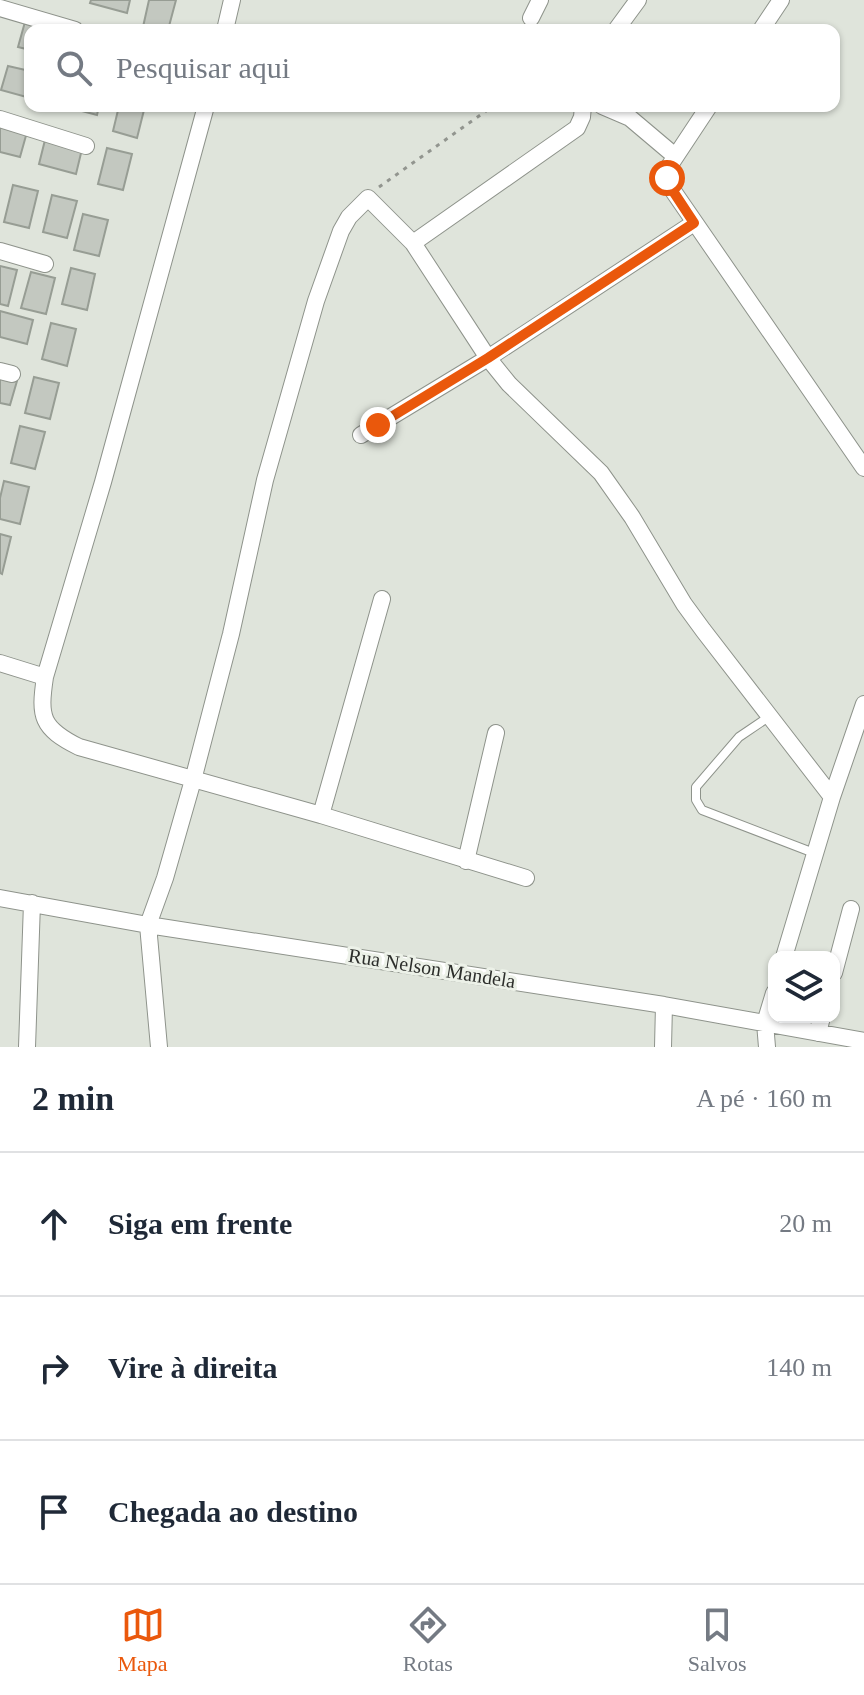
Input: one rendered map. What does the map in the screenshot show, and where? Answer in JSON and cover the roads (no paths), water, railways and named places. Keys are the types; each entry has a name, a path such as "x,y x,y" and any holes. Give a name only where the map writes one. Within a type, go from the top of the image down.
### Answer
{"street":[{"path":"2,0 0,7 55,24"},
{"path":"226,24 232,0"},
{"path":"531,18 540,0"},
{"path":"620,24 638,0"},
{"path":"765,24 781,0"},
{"path":"204,112 103,482 45,677 41,704 43,718 58,736 79,747 321,815 526,878"},
{"path":"413,243 577,128 582,112"},
{"path":"614,112 637,123 675,156"},
{"path":"705,112 668,168 669,185 864,468"},
{"path":"0,119 86,146"},
{"path":"159,1047 148,925 193,780 231,634 265,480 316,301 341,231 349,217 368,198 413,243 488,358 509,384 601,473 632,517 684,604 832,797"},
{"path":"361,435 488,358 694,223"},
{"path":"0,251 45,264"},
{"path":"321,815 382,599"},
{"path":"0,663 45,677"},
{"path":"786,951 814,853 864,704"},
{"path":"466,861 496,733"},
{"name":"Rua Nelson Mandela","path":"0,898 148,925 765,1023 820,1025 864,1041"},
{"path":"27,1047 32,903"},
{"path":"840,951 851,909"},
{"path":"663,1047 664,1005"},
{"path":"767,1047 765,1023 768,1013"}],"lane":[{"path":"770,716 739,737 696,787 696,800 702,810 814,853"}]}
